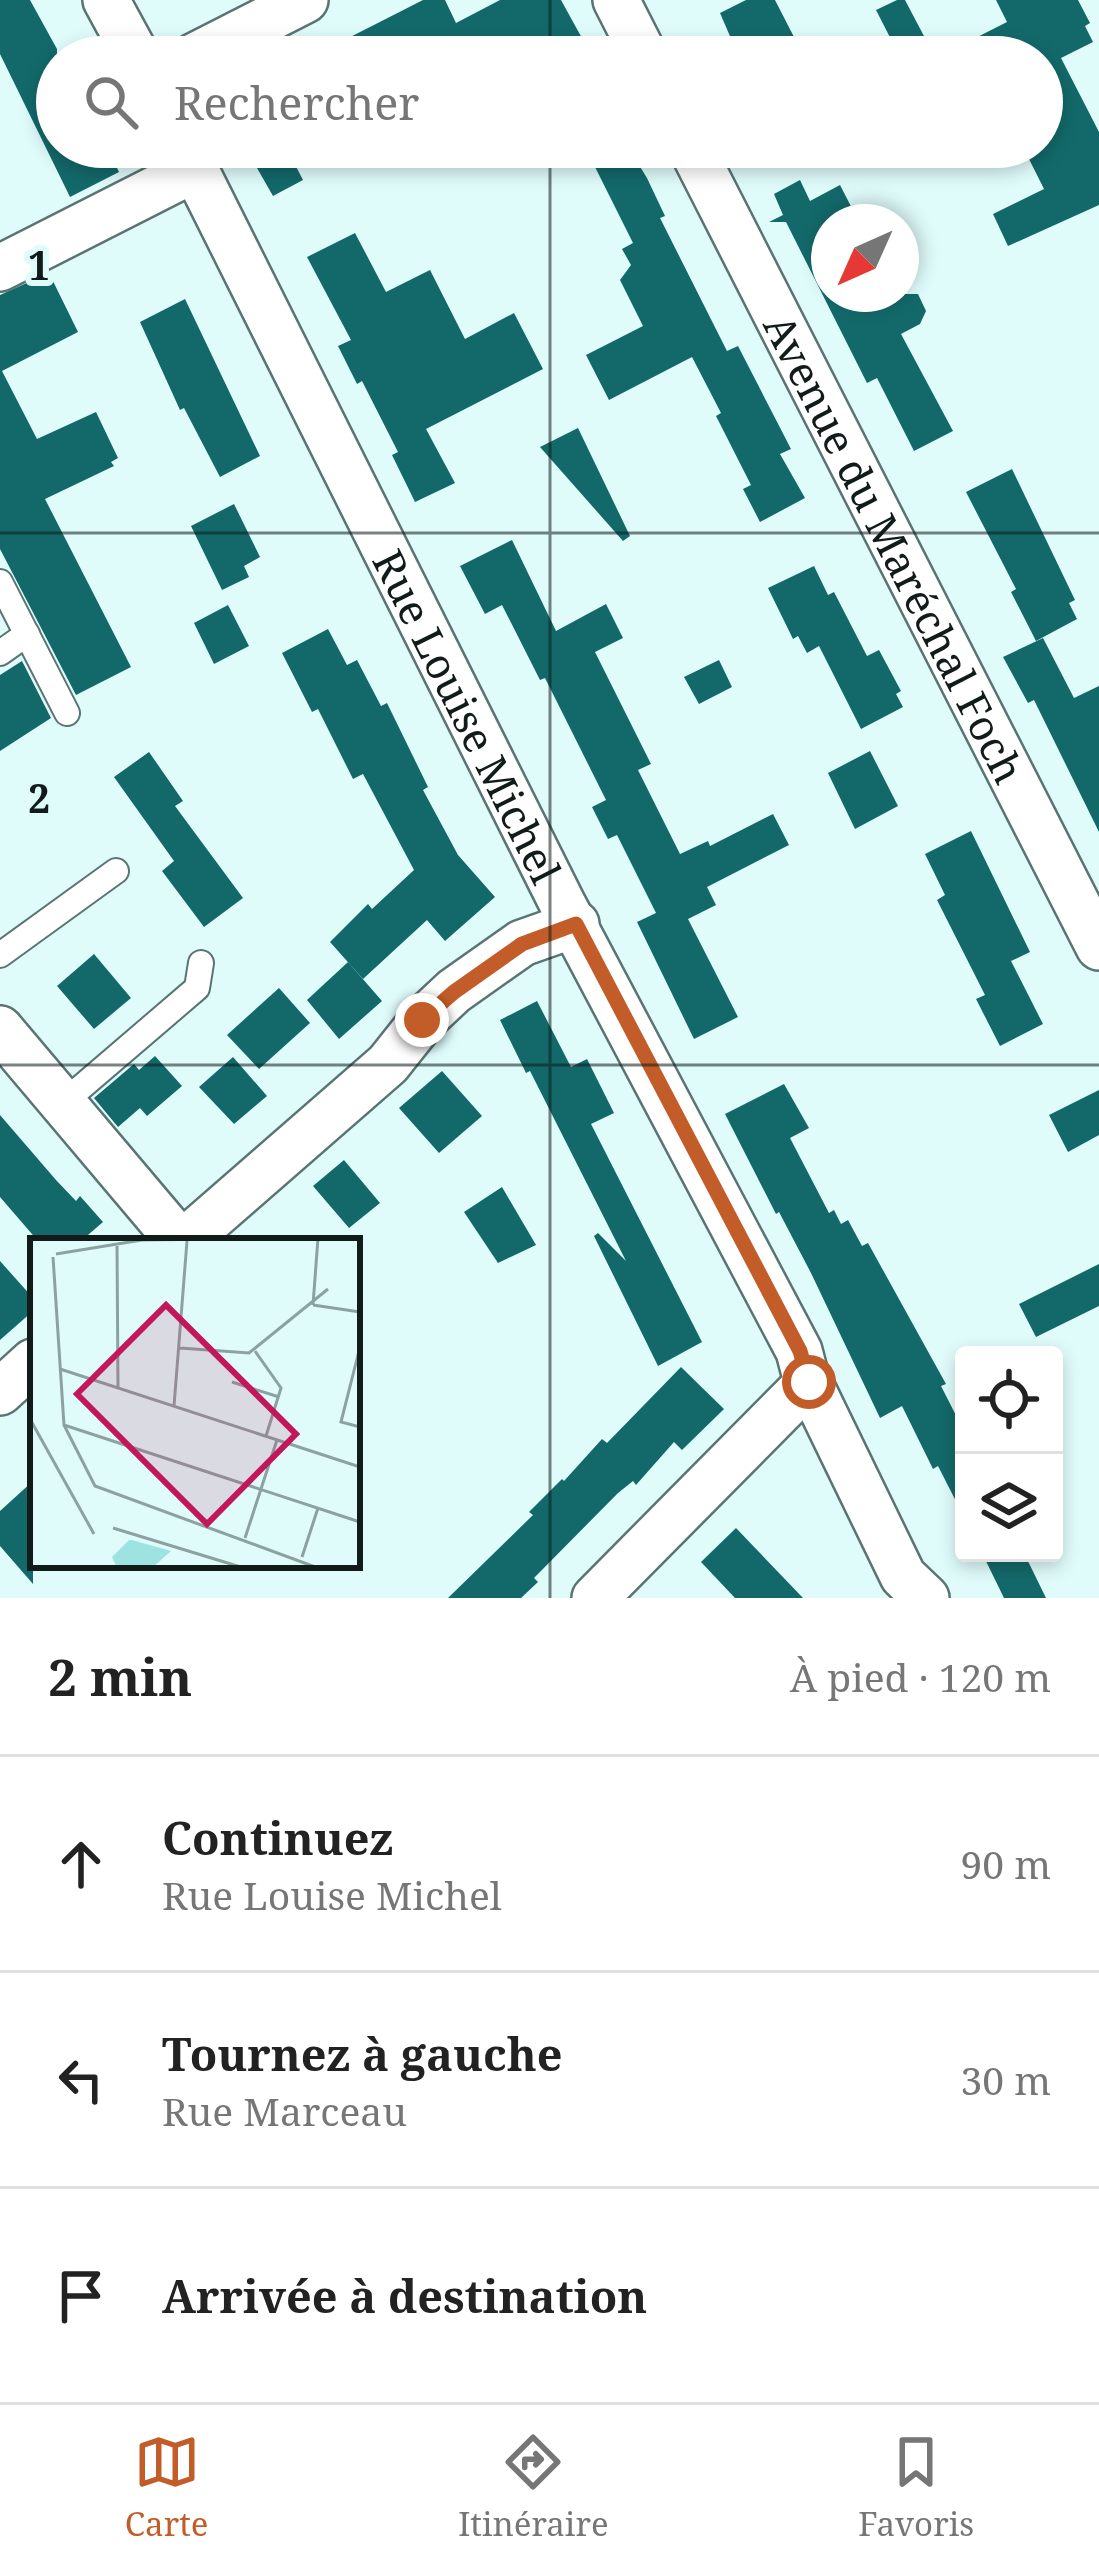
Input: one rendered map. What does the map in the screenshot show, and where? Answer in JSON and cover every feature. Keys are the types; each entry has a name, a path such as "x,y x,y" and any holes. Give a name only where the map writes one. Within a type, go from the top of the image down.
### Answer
{"street":[{"path":"106,0 125,36"},
{"path":"234,36 305,0"},
{"path":"616,0 634,36"},
{"path":"0,268 172,168"},
{"name":"Rue Louise Michel","path":"194,168 562,903 800,1351 809,1382 903,1576 926,1598"},
{"name":"Avenue du Maréchal Foch","path":"702,168 1099,947"},
{"path":"185,1238 388,1064 422,1020 454,992 522,944 576,924"},
{"path":"0,1029 179,1238"},
{"path":"0,1391 30,1365"},
{"path":"595,1598 809,1382"}],"lane":[{"path":"0,582 67,713"},
{"path":"0,652 27,634"},
{"path":"0,955 116,871"},
{"path":"64,1102 197,988 202,963"}],"building":[{"path":"0,0 30,0 50,36 36,36 36,128 0,54"},
{"path":"423,0 445,0 456,23 500,0 561,0 581,36 352,36"},
{"path":"746,0 775,0 793,36 730,36 720,13"},
{"path":"905,0 924,36 889,36 876,10"},
{"path":"996,0 1078,0 1093,42 1063,57 1063,36 979,36 1007,22"},
{"path":"1063,62 1099,132 1099,205 1008,246 993,214 1044,189 1034,168 1063,168"},
{"path":"56,168 117,168 119,172 70,197"},
{"path":"257,168 297,168 303,180 273,196"},
{"path":"596,168 641,168 665,216 660,218 727,351 738,346 791,449 780,454 805,498 760,522 743,489 751,485 692,357 609,400 586,355 643,326 620,280 631,265 622,249 633,243"},
{"path":"800,180 810,201 840,185 850,204 811,204 811,272 786,222 769,222 783,215 774,194"},
{"path":"355,233 386,292 430,270 465,339 514,313 543,369 426,429 455,483 415,502 392,455 398,452 362,381 357,384 338,346 351,340 307,257"},
{"path":"49,273 78,332 2,371 37,439 96,412 118,458 111,462 114,466 45,499 131,667 76,695 0,549 0,295"},
{"path":"919,296 926,311 920,324 901,334 953,431 914,451 877,378 867,383 831,312 919,312"},
{"path":"185,299 260,456 220,477 184,408 180,410 140,322"},
{"path":"578,428 630,536 623,541 540,447"},
{"path":"1012,469 1075,600 1069,603 1077,619 1036,641 1011,592 1016,589 966,492"},
{"path":"234,504 260,557 244,566 249,577 222,590 191,526"},
{"path":"512,540 556,631 606,604 623,638 595,652 651,764 638,770 680,854 708,841 710,846 773,814 789,845 707,887 716,905 688,919 738,1017 694,1039 637,922 656,913 617,835 608,839 592,807 606,800 502,605 485,614 460,566"},
{"path":"814,566 828,595 834,592 867,656 879,650 901,691 896,694 903,707 861,729 819,646 807,653 798,636 793,639 768,588"},
{"path":"228,605 249,646 214,664 194,623"},
{"path":"328,629 347,665 357,660 381,706 387,703 428,787 423,790 458,855 495,897 445,941 427,920 363,979 330,942 368,904 372,909 414,870 363,774 353,779 318,709 312,712 282,653"},
{"path":"1043,638 1074,698 1099,686 1099,832 1034,700 1028,703 1003,657"},
{"path":"719,660 732,687 699,704 684,677"},
{"path":"22,661 51,718 0,751 0,675"},
{"path":"870,751 898,806 855,829 828,773"},
{"path":"149,752 183,801 175,806 243,898 204,927 162,871 174,861 114,777"},
{"path":"971,831 1030,952 1011,961 1043,1024 1000,1046 976,999 985,995 937,900 945,895 925,854"},
{"path":"94,954 131,998 94,1029 57,986"},
{"path":"348,962 382,1001 339,1039 307,1000"},
{"path":"279,988 310,1023 259,1069 227,1035"},
{"path":"537,1001 571,1067 587,1059 614,1113 591,1124 702,1342 658,1366 594,1236 598,1233 626,1261 500,1020"},
{"path":"155,1056 182,1086 147,1116 140,1108 118,1127 94,1098 134,1064 139,1070"},
{"path":"233,1057 267,1096 234,1124 199,1087"},
{"path":"442,1071 482,1116 439,1153 399,1108"},
{"path":"784,1084 809,1128 790,1138 829,1213 834,1210 841,1224 848,1220 862,1246 868,1243 946,1384 941,1386 955,1413 955,1499 938,1466 933,1469 902,1406 880,1418 811,1273 725,1114"},
{"path":"1099,1090 1099,1135 1068,1152 1049,1115"},
{"path":"0,1115 76,1201 80,1196 103,1222 84,1238 35,1238 0,1197"},
{"path":"344,1160 380,1203 349,1228 313,1186"},
{"path":"502,1187 536,1245 498,1263 464,1212"},
{"path":"0,1261 30,1295 30,1314 0,1340"},
{"path":"1099,1264 1099,1306 1036,1337 1019,1304"},
{"path":"681,1367 724,1409 682,1450 674,1442 636,1485 633,1481 618,1493 534,1578 538,1582 521,1598 448,1598 602,1439 607,1443"},
{"path":"30,1484 33,1584 0,1546 0,1511"},
{"path":"736,1528 803,1598 735,1598 701,1562"},
{"path":"986,1562 1028,1562 1046,1598 1004,1598"}],"route":[{"path":"422,1020 522,944 576,924 800,1351 809,1382"}]}
